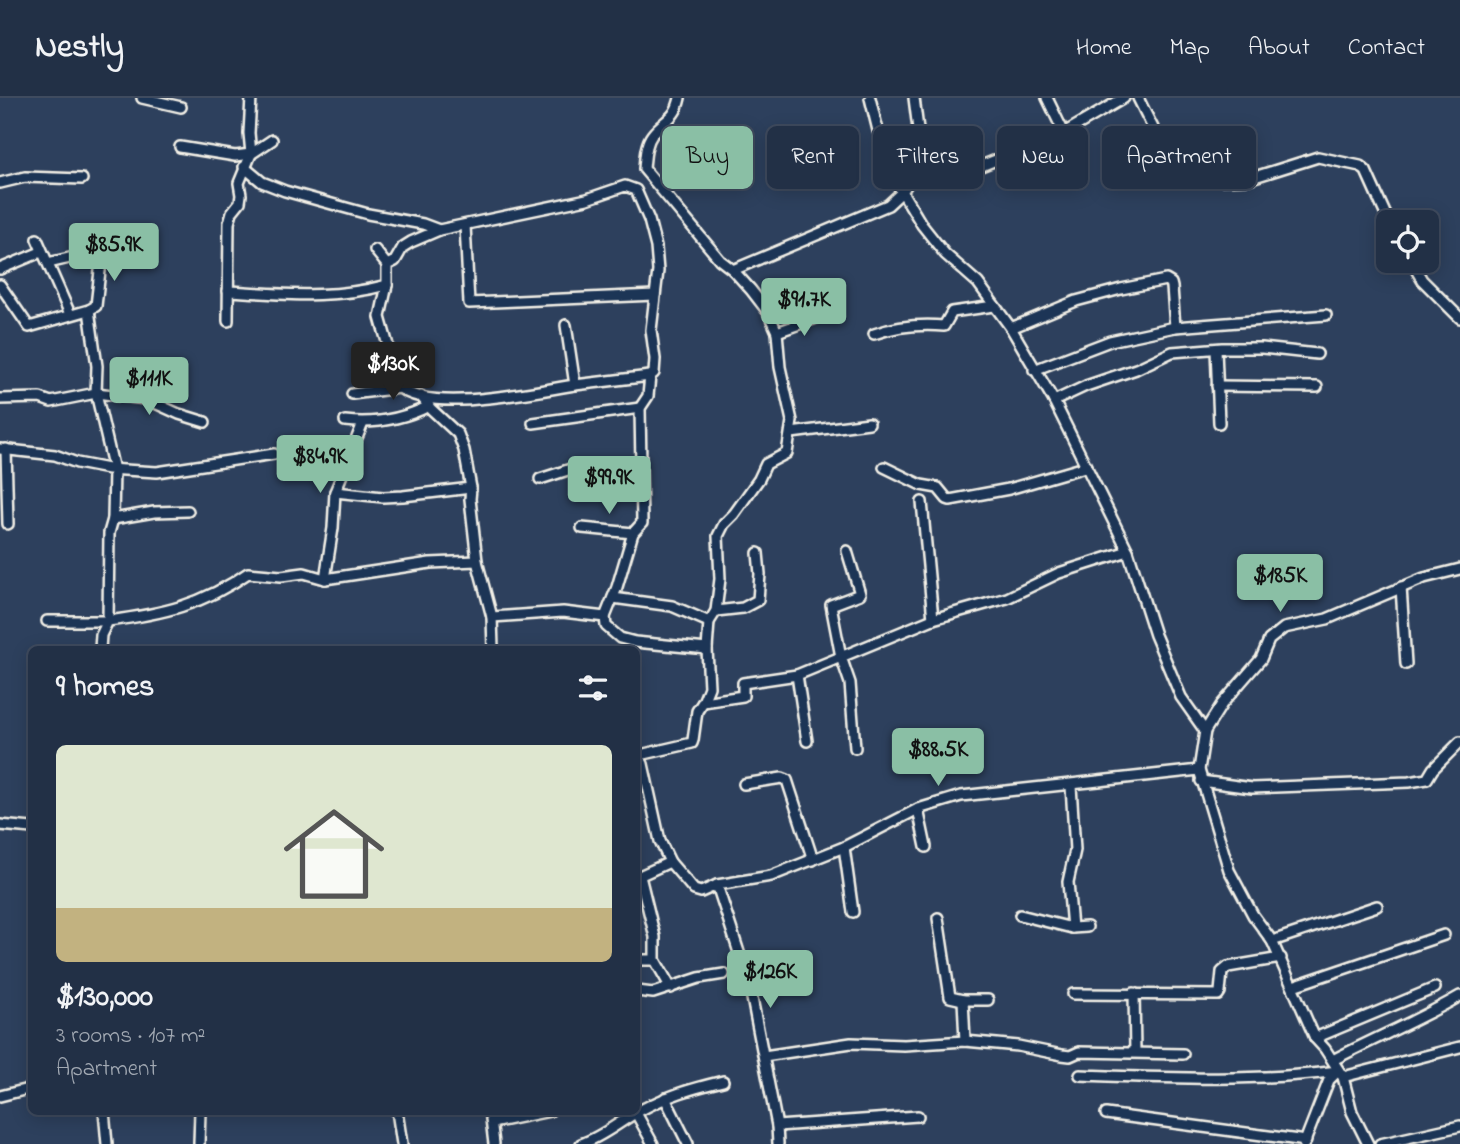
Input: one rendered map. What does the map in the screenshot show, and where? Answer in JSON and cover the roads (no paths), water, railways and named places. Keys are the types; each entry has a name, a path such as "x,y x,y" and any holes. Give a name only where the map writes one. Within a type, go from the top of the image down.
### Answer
{"street":[{"path":"142,98 181,107"},
{"path":"251,98 251,154"},
{"path":"640,754 691,743 696,711 709,687 709,622 716,611 720,579 718,536 724,524 759,479 766,464 787,453 792,421 780,366 777,332 768,312 733,270 720,260 644,169 647,145 652,135 668,122 680,98"},
{"path":"870,98 887,167 922,225 945,254 978,284 1011,328 1054,401 1128,551 1155,635 1181,697 1206,731"},
{"path":"914,98 918,126"},
{"path":"1047,98 1060,126"},
{"path":"1075,126 1124,98"},
{"path":"1138,98 1154,130 1169,174 1178,181 1248,180 1318,158 1360,166 1366,171 1384,210"},
{"path":"228,321 229,223 232,212 240,202 239,183 244,167 251,154 272,140"},
{"path":"180,147 223,156 251,154"},
{"path":"244,167 262,182 285,191 368,214 423,223 439,230"},
{"path":"0,183 25,177 82,178"},
{"path":"387,265 395,261 403,247 439,230 587,199 625,186 635,190 649,220 656,247 658,271 651,330 655,359 648,396 640,408 642,523 633,533 606,617 606,626 620,638 635,642 707,649"},
{"path":"733,270 873,213 888,205 904,189"},
{"path":"465,225 469,303 655,295"},
{"path":"0,285 29,327 89,310 96,306 100,235"},
{"path":"37,239 70,314"},
{"path":"375,250 387,265 387,285 380,317 400,388"},
{"path":"48,262 100,251"},
{"path":"0,269 41,252"},
{"path":"1418,273 1460,318"},
{"path":"1011,328 1076,301 1166,280 1172,287 1175,327"},
{"path":"228,291 346,295 387,285"},
{"path":"874,334 888,329 926,324 944,326 952,312 994,306"},
{"path":"89,310 97,366 96,394 114,470 113,519 109,533 108,621 101,635 100,646"},
{"path":"1034,370 1110,341 1175,327 1326,314"},
{"path":"777,332 822,316"},
{"path":"566,325 575,385"},
{"path":"1054,401 1172,352 1262,348 1317,354"},
{"path":"1216,349 1219,424"},
{"path":"352,394 400,388 421,396 477,400 650,376"},
{"path":"1217,386 1317,387"},
{"path":"0,399 40,398 51,402 96,394 146,399 178,414 205,422"},
{"path":"421,396 458,434 464,450 471,488 477,561 492,617 493,646"},
{"path":"345,421 363,423 412,414 429,406"},
{"path":"533,423 640,408"},
{"path":"325,579 333,528 335,492 363,423"},
{"path":"791,433 869,423"},
{"path":"8,524 3,449 55,456 114,470 157,472 275,454"},
{"path":"540,479 574,468 590,467 640,475"},
{"path":"884,467 921,485 938,488 950,500 1009,489 1085,467"},
{"path":"335,492 393,496 471,488"},
{"path":"922,502 933,619"},
{"path":"113,519 154,512 188,511"},
{"path":"582,528 633,533"},
{"path":"847,551 860,594 831,604 841,657 850,683 855,748"},
{"path":"703,702 743,696 743,682 797,675 933,619 1007,598 1059,573 1128,551"},
{"path":"716,611 743,608 758,600 758,552"},
{"path":"47,621 108,621 192,605 221,591 248,573 281,576 304,573 325,579 430,563 477,561"},
{"path":"1368,1144 1352,1112 1341,1074 1315,1038 1281,958 1253,915 1229,870 1199,770 1206,731 1222,704 1261,659 1269,639 1284,628 1327,619 1431,575 1460,569"},
{"path":"1401,587 1406,664"},
{"path":"613,598 672,606 709,622"},
{"path":"492,617 553,612 606,617"},
{"path":"618,646 620,638"},
{"path":"797,675 807,741"},
{"path":"1201,781 1252,788 1409,782 1427,779 1433,769 1460,742"},
{"path":"640,762 660,841 670,862 694,890 701,892 718,885 771,876 844,847 918,809 961,796 1199,770"},
{"path":"744,784 782,778 787,780 813,860"},
{"path":"1071,786 1075,850 1068,882 1072,928"},
{"path":"918,809 926,847"},
{"path":"0,825 28,828"},
{"path":"844,847 853,912"},
{"path":"640,876 670,862"},
{"path":"640,884 655,937 655,960 671,988"},
{"path":"718,885 749,983 777,1126 778,1144"},
{"path":"1272,941 1377,906"},
{"path":"1020,915 1072,928 1087,928"},
{"path":"938,918 950,997 988,1000"},
{"path":"1293,986 1444,935"},
{"path":"1073,994 1218,995 1222,972 1228,967 1281,958"},
{"path":"640,960 655,960"},
{"path":"749,983 798,969"},
{"path":"640,991 653,993 699,978 724,974"},
{"path":"1315,1038 1435,988"},
{"path":"1134,993 1135,1052"},
{"path":"1333,1060 1401,1025 1432,1013 1460,996"},
{"path":"963,1000 965,1041"},
{"path":"764,1056 850,1043 904,1045 965,1041 1018,1046 1070,1056 1079,1052 1183,1054"},
{"path":"1080,1075 1162,1078 1341,1074 1460,1047"},
{"path":"1106,1114 1305,1142 1329,1080 1341,1074"},
{"path":"640,1111 675,1093 723,1081"},
{"path":"0,1096 28,1089"},
{"path":"665,1098 688,1144"},
{"path":"104,1115 107,1144"},
{"path":"199,1144 200,1115"},
{"path":"398,1115 402,1144"},
{"path":"491,1115 494,1144"},
{"path":"492,1123 531,1115"},
{"path":"580,1144 593,1142 633,1115"},
{"path":"637,1115 653,1144"},
{"path":"777,1126 918,1116"},
{"path":"1380,1144 1460,1126"}]}
